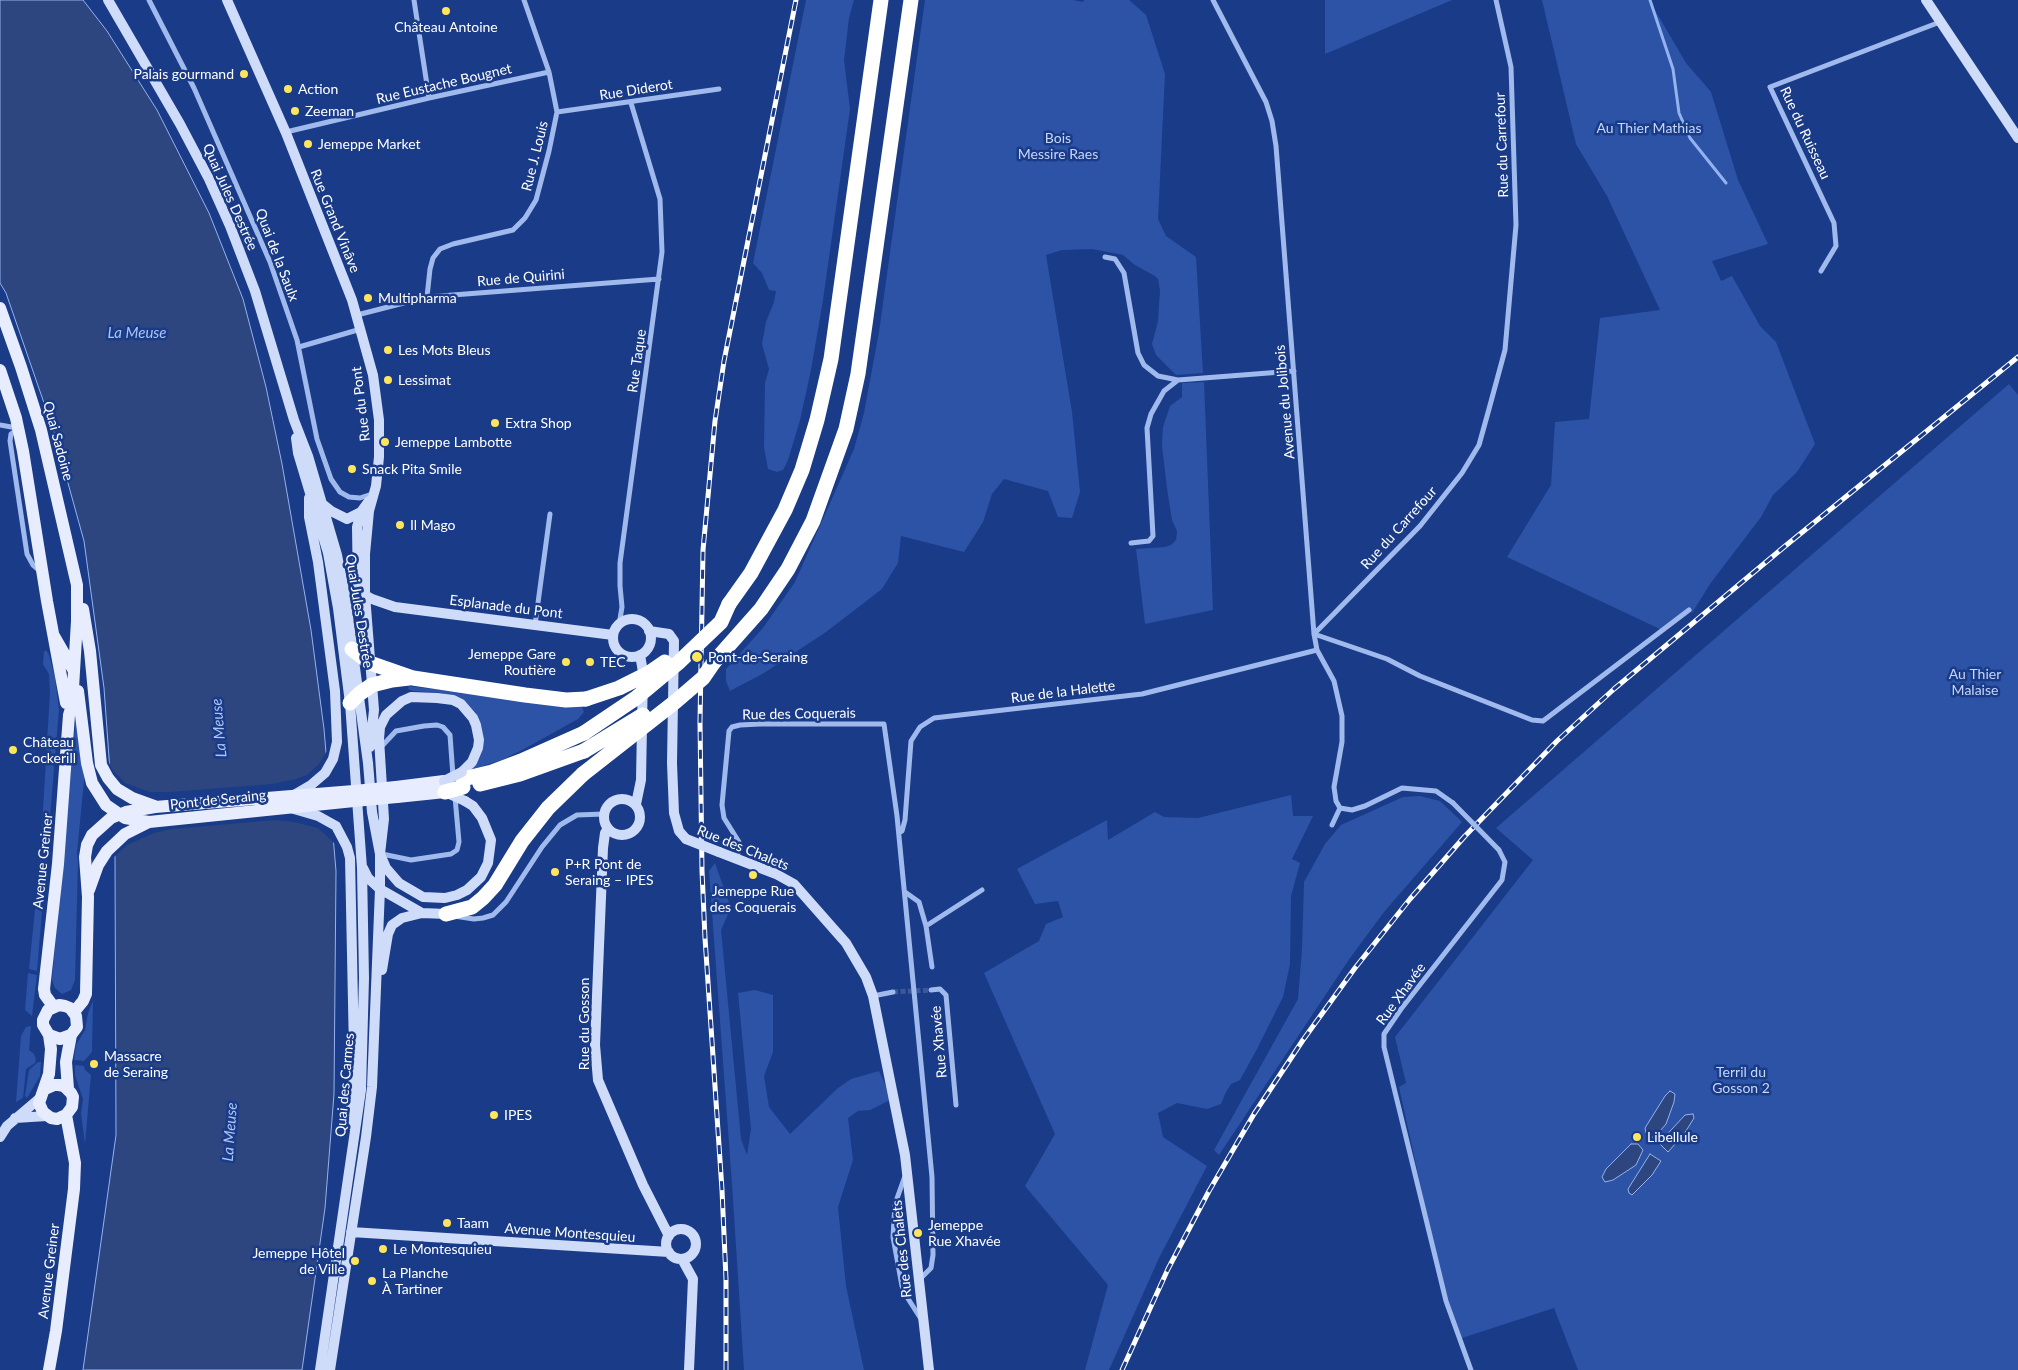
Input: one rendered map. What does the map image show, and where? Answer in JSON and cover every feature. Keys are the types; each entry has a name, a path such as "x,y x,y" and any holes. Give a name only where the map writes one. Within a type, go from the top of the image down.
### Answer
{"highway":[{"path":"352,649 370,663 413,678 566,700 586,699 619,688 649,673 668,660 728,604 751,572 785,510 802,470 817,420 831,359 881,0"},
{"path":"446,914 472,907 483,898 495,885 522,841 548,808 583,774 703,678 714,662 761,609 788,568 813,522 846,429 858,374 911,0"},
{"path":"463,785 584,733 636,698 678,663 721,622 728,604"},
{"path":"445,787 520,774 584,752 633,723 703,668 714,662"},
{"path":"354,698 372,685 392,680 413,678"}],"main road":[{"name":"Quai Jules Destrée","path":"108,0 176,115 218,198 254,291 294,420 308,456 337,555 352,649 355,798"},
{"name":"Rue Grand Vinâve","path":"227,0 286,133 357,315"},
{"path":"1926,0 2018,138"},
{"name":"Quai Sadoine","path":"0,308 41,430 77,585"},
{"name":"Rue du Pont","path":"357,315 373,375 379,420 379,463 375,492 369,511 365,554"},
{"path":"0,370 18,428 26,467 42,573 54,636 73,670 78,689 90,774 101,798 113,814 133,820 149,822"},
{"name":"Quai Jules Destrée","path":"294,420 298,453 322,528 333,575 354,698 368,763 372,812"},
{"path":"290,802 329,767 336,752 335,691 319,571 309,517 309,490"},
{"path":"366,608 358,593 357,527 362,512 375,492"},
{"path":"321,503 357,527 365,554 365,595 374,710 368,763"},
{"path":"347,519 362,512"},
{"path":"77,585 81,594 90,651 98,754 101,765 117,789 125,795 155,807"},
{"name":"Avenue Greiner","path":"53,1006 44,989 58,864 69,715 72,705 77,585"},
{"name":"Esplanade du Pont","path":"365,595 395,607"},
{"name":"Esplanade du Pont","path":"366,608 395,607 613,635"},
{"path":"628,620 638,620 647,626 649,631 651,636 648,647 640,655 634,657 621,653 616,648 613,635 619,625 628,620"},
{"name":"Rue des Chalets","path":"649,631 669,634 674,641 672,763 674,813 679,831 686,839 785,878 803,892 858,960 873,996 908,1171 929,1370"},
{"name":"Avenue Greiner","path":"54,636 69,715"},
{"path":"636,804 642,780 643,672 640,655"},
{"path":"422,697 453,700 468,711 478,732 478,748 463,785 473,806 482,818 491,840 490,854 485,870 477,882 467,890 450,897 423,896 404,887 393,878 386,868 380,854 384,819 379,750 379,733 382,722 386,715 402,701 422,697"},
{"path":"290,802 355,798 445,787"},
{"name":"Quai des Carmes","path":"320,1370 351,1166 359,1106 363,1049 362,868 355,798"},
{"path":"616,799 627,799 636,804 641,815 634,831 618,835 608,828 604,814 610,803 616,799"},
{"path":"290,802 334,825 339,830 347,847 350,868 354,1051 348,1148 351,1166"},
{"name":"Pont de Seraing","path":"113,814 155,807 290,802"},
{"name":"Pont de Seraing","path":"149,822 290,802"},
{"name":"Quai des Carmes","path":"330,1370 372,1087 380,854 372,812"},
{"path":"74,1012 86,994 88,897 85,857 87,845 92,835 113,814"},
{"path":"88,897 98,866 112,845 126,834 149,822"},
{"name":"Rue du Gosson","path":"608,828 604,838 595,1044 598,1080 643,1186 669,1236 666,1247 669,1252"},
{"path":"362,868 370,881 380,889 422,913"},
{"path":"375,1006 388,934 392,925 402,918 422,913 446,914"},
{"path":"15,1118 57,1117 70,1112 73,1102 68,1089 66,1062 71,1035 77,1022 74,1012 65,1006 53,1006 48,1010 43,1020 45,1031 49,1035 60,1039 71,1035"},
{"path":"49,1035 51,1049 49,1074 42,1093 40,1108 57,1117"},
{"path":"0,1137 7,1126 42,1093 54,1085 68,1089"},
{"name":"Avenue Greiner","path":"49,1370 56,1331 73,1197 75,1163 73,1145 57,1117"},
{"path":"669,1236 678,1230 684,1230 692,1235 696,1244 695,1249 692,1254 682,1259"},
{"name":"Avenue Montesquieu","path":"350,1232 669,1252"},
{"path":"669,1252 672,1256 682,1259 694,1279 689,1370"}],"street":[{"name":"Quai de la Saulx","path":"148,0 191,81 270,262 299,347 316,439 333,483 340,492 349,497 360,498 375,492"},
{"path":"414,0 429,98"},
{"name":"Rue J. Louis","path":"426,298 430,268 433,258 440,249 453,244 513,230 525,218 536,200 557,112 549,72 524,0"},
{"name":"Avenue du Jolibois","path":"1213,0 1262,94 1273,127 1278,168 1314,634 1317,650 1334,681 1342,716 1342,742 1334,787 1340,808"},
{"name":"Rue du Carrefour","path":"1314,634 1420,526 1462,473 1479,445 1505,350 1516,225 1511,68 1496,0"},
{"name":"Rue du Ruisseau","path":"1821,271 1836,246 1834,223 1770,87 1940,22"},
{"name":"Rue Eustache Bougnet","path":"286,133 429,98 549,72"},
{"name":"Rue Diderot","path":"557,112 720,89"},
{"name":"Rue Taque","path":"619,625 622,607 620,563 662,252 660,199 631,103"},
{"path":"1105,257 1115,259 1124,273 1138,352 1144,365 1158,376 1178,380 1294,371"},
{"name":"Rue de Quirini","path":"357,315 426,298 659,279"},
{"path":"299,347 362,329"},
{"path":"1131,543 1149,541 1154,536 1147,438 1148,422 1159,398 1178,380"},
{"path":"0,425 18,428"},
{"path":"535,625 550,514"},
{"path":"1314,634 1387,658 1420,676 1532,720 1543,721 1689,610"},
{"name":"Rue de la Halette","path":"899,834 902,831 905,820 911,741 920,727 934,718 1142,694 1317,650"},
{"name":"Rue des Coquerais","path":"736,859 739,842 726,823 722,812 729,731 735,726 884,724 899,834"},
{"path":"379,750 396,731 437,725 447,730 450,735 459,842 457,850 444,856 402,860 380,854"},
{"name":"Rue Xhavée","path":"1340,808 1352,810 1365,806 1402,788 1436,791 1453,803 1499,850 1505,862 1502,880 1384,1034 1384,1047 1446,1301 1471,1370"},
{"path":"1332,825 1340,808"},
{"path":"446,914 474,919 493,915 506,902 542,847 560,826 577,815 604,814"},
{"path":"899,834 932,1177 933,1255 931,1268 919,1280"},
{"path":"926,926 982,890"},
{"path":"905,892 919,902 926,926 932,968"},
{"name":"Rue Xhavée","path":"931,990 940,989 946,995 956,1105"},
{"path":"873,996 893,992"},
{"name":"Rue des Chalets","path":"908,1171 896,1204 893,1237 902,1286 924,1324"}],"green space":[{"path":"806,0 854,0 849,18 844,60 850,109 823,300 811,370 800,420 788,460 783,470 777,472 768,469 764,448 765,383 769,369 762,344 766,322 776,291 769,290 762,273 753,263"},
{"name":"Bois Messire Raes","path":"925,0 1073,0 1083,2 1084,0 1129,0 1146,15 1165,74 1158,219 1166,236 1196,257 1203,373 1176,375 1156,355 1152,344 1158,321 1160,290 1158,279 1155,276 1135,265 1123,255 1092,249 1062,250 1046,255 1072,412 1080,492 1072,518 1058,517 1048,491 1004,479 992,494 983,522 964,552 901,536 898,563 882,589 826,632 764,673 730,691 726,681 726,669 763,628 795,582 854,449 864,413 879,332"},
{"path":"1325,0 1452,0 1325,54"},
{"name":"Au Thier Mathias","path":"1542,0 1649,0 1686,63 1711,92 1738,180 1768,244 1712,261 1721,281 1732,276 1760,326 1776,342 1815,444 1797,472 1773,495 1761,517 1710,584 1692,613 1689,610 1662,630 1507,557 1551,485 1555,422 1589,419 1600,318 1660,310 1607,196 1576,144"},
{"path":"1204,382 1213,610 1145,624 1136,549 1171,545 1176,540 1177,531 1172,520 1167,488 1162,446 1163,427 1170,406 1182,397 1182,383"},
{"name":"Terril du Gosson 2","path":"2009,384 2018,395 2018,1370 1578,1370 1554,1308 1459,1339 1446,1301 1399,1087 1406,1083 1395,1037 1533,860 1496,828"},
{"path":"46,650 55,677 59,710 37,971 29,969 40,860 50,692 49,674 43,664 44,652"},
{"path":"409,686 582,707 584,712 578,719 524,749 502,760 473,769 481,754 483,736 481,724 475,712 460,698 441,693 413,691 408,689"},
{"path":"77,704 86,760 77,853 75,980 71,990 62,994 55,988 52,980"},
{"path":"1291,795 1293,816 1313,816 1292,859 1300,863 1291,896 1290,964 1283,997 1240,1080 1231,1084 1221,1104 1207,1109 1177,1103 1158,1113 1163,1137 1207,1166 1159,1258 1109,1370 1085,1370 1108,1285 1025,1186 1055,1134 984,973 1039,941 1046,924 1063,917 1058,901 1035,904 1017,869 1107,820 1108,840 1155,812 1164,817 1198,818"},
{"path":"1420,796 1440,801 1462,822 1384,912 1350,958 1219,1155 1214,1150 1298,999 1304,882 1325,844 1341,825 1403,797"},
{"path":"715,863 731,908 721,930 741,1139 747,1155 751,1129 738,993 755,990 773,995 773,1052 764,1076 769,1107 790,1134 838,1088 851,1079 879,1071 892,1099 870,1110 858,1111 848,1118 853,1160 838,1207 846,1286 864,1370 744,1370 709,871"},
{"path":"28,973 37,975 32,1016 25,1010"},
{"path":"93,1001 92,1052 84,1061 74,1060 76,1045 85,1030 88,1013"},
{"path":"31,1026 29,1050 36,1059 35,1063 26,1069 23,1098 16,1102 21,1036 26,1027"},
{"path":"38,1062 41,1062 40,1076 27,1098 25,1096 29,1070"},
{"path":"75,1065 84,1066 85,1070 91,1075 85,1144 81,1113 83,1099 75,1075"}],"water":[{"name":"La Meuse","path":"0,0 83,0 107,31 157,110 209,213 243,299 266,387 282,464 311,630 324,729 336,871 334,1094 325,1208 302,1370 83,1370 116,1135 115,857 113,813 104,688 84,541 53,429 6,293 0,283"},
{"path":"1670,1091 1675,1094 1674,1102 1666,1124 1654,1138 1646,1133 1645,1128"},
{"path":"1693,1114 1694,1118 1684,1134 1668,1152 1659,1143 1685,1115"},
{"path":"1631,1144 1638,1144 1643,1150 1636,1165 1613,1180 1605,1182 1602,1177 1606,1169"},
{"path":"1650,1154 1661,1161 1652,1175 1632,1195 1628,1189"}],"pier":[{"path":"328,749 335,844 318,828 294,822 275,820 172,829 154,833 127,845 113,858 106,756 112,769 125,783 150,792 170,792 272,784 296,779 307,775 319,764"}],"waterway":[{"path":"1650,0 1673,69 1679,113 1690,138 1726,183"}],"tunnel":[{"path":"893,992 931,990"}],"railway":[{"path":"726,1370 726,1279 722,1190 702,871 700,722 703,550 715,421 724,361 796,0"},
{"path":"1122,1370 1168,1269 1209,1191 1254,1114 1303,1040 1355,968 1410,899 1465,836 1557,741 1614,689 1784,547 2018,357"}],"place":[{"name":"Château Antoine","path":"446,11"},
{"name":"Palais gourmand","path":"244,74"},
{"name":"Action","path":"288,89"},
{"name":"Zeeman","path":"295,111"},
{"name":"Jemeppe Market","path":"308,144"},
{"name":"Multipharma","path":"368,298"},
{"name":"Les Mots Bleus","path":"388,350"},
{"name":"Lessimat","path":"388,380"},
{"name":"Extra Shop","path":"495,423"},
{"name":"Jemeppe Lambotte","path":"385,442"},
{"name":"Snack Pita Smile","path":"352,469"},
{"name":"Il Mago","path":"400,525"},
{"name":"Pont-de-Seraing","path":"697,657"},
{"name":"Jemeppe Gare Routière","path":"566,662"},
{"name":"TEC","path":"590,662"},
{"name":"Château Cockerill","path":"13,750"},
{"name":"P+R Pont de Seraing – IPES","path":"555,872"},
{"name":"Jemeppe Rue des Coquerais","path":"753,875"},
{"name":"Massacre de Seraing","path":"94,1064"},
{"name":"IPES","path":"494,1115"},
{"name":"Libellule","path":"1637,1137"},
{"name":"Taam","path":"447,1223"},
{"name":"Jemeppe Rue Xhavée","path":"918,1233"},
{"name":"Le Montesquieu","path":"383,1249"},
{"name":"Jemeppe Hôtel de Ville","path":"355,1261"},
{"name":"La Planche À Tartiner","path":"372,1281"}],"park label":[{"name":"Au Thier Malaise","path":"1975,682"}]}
